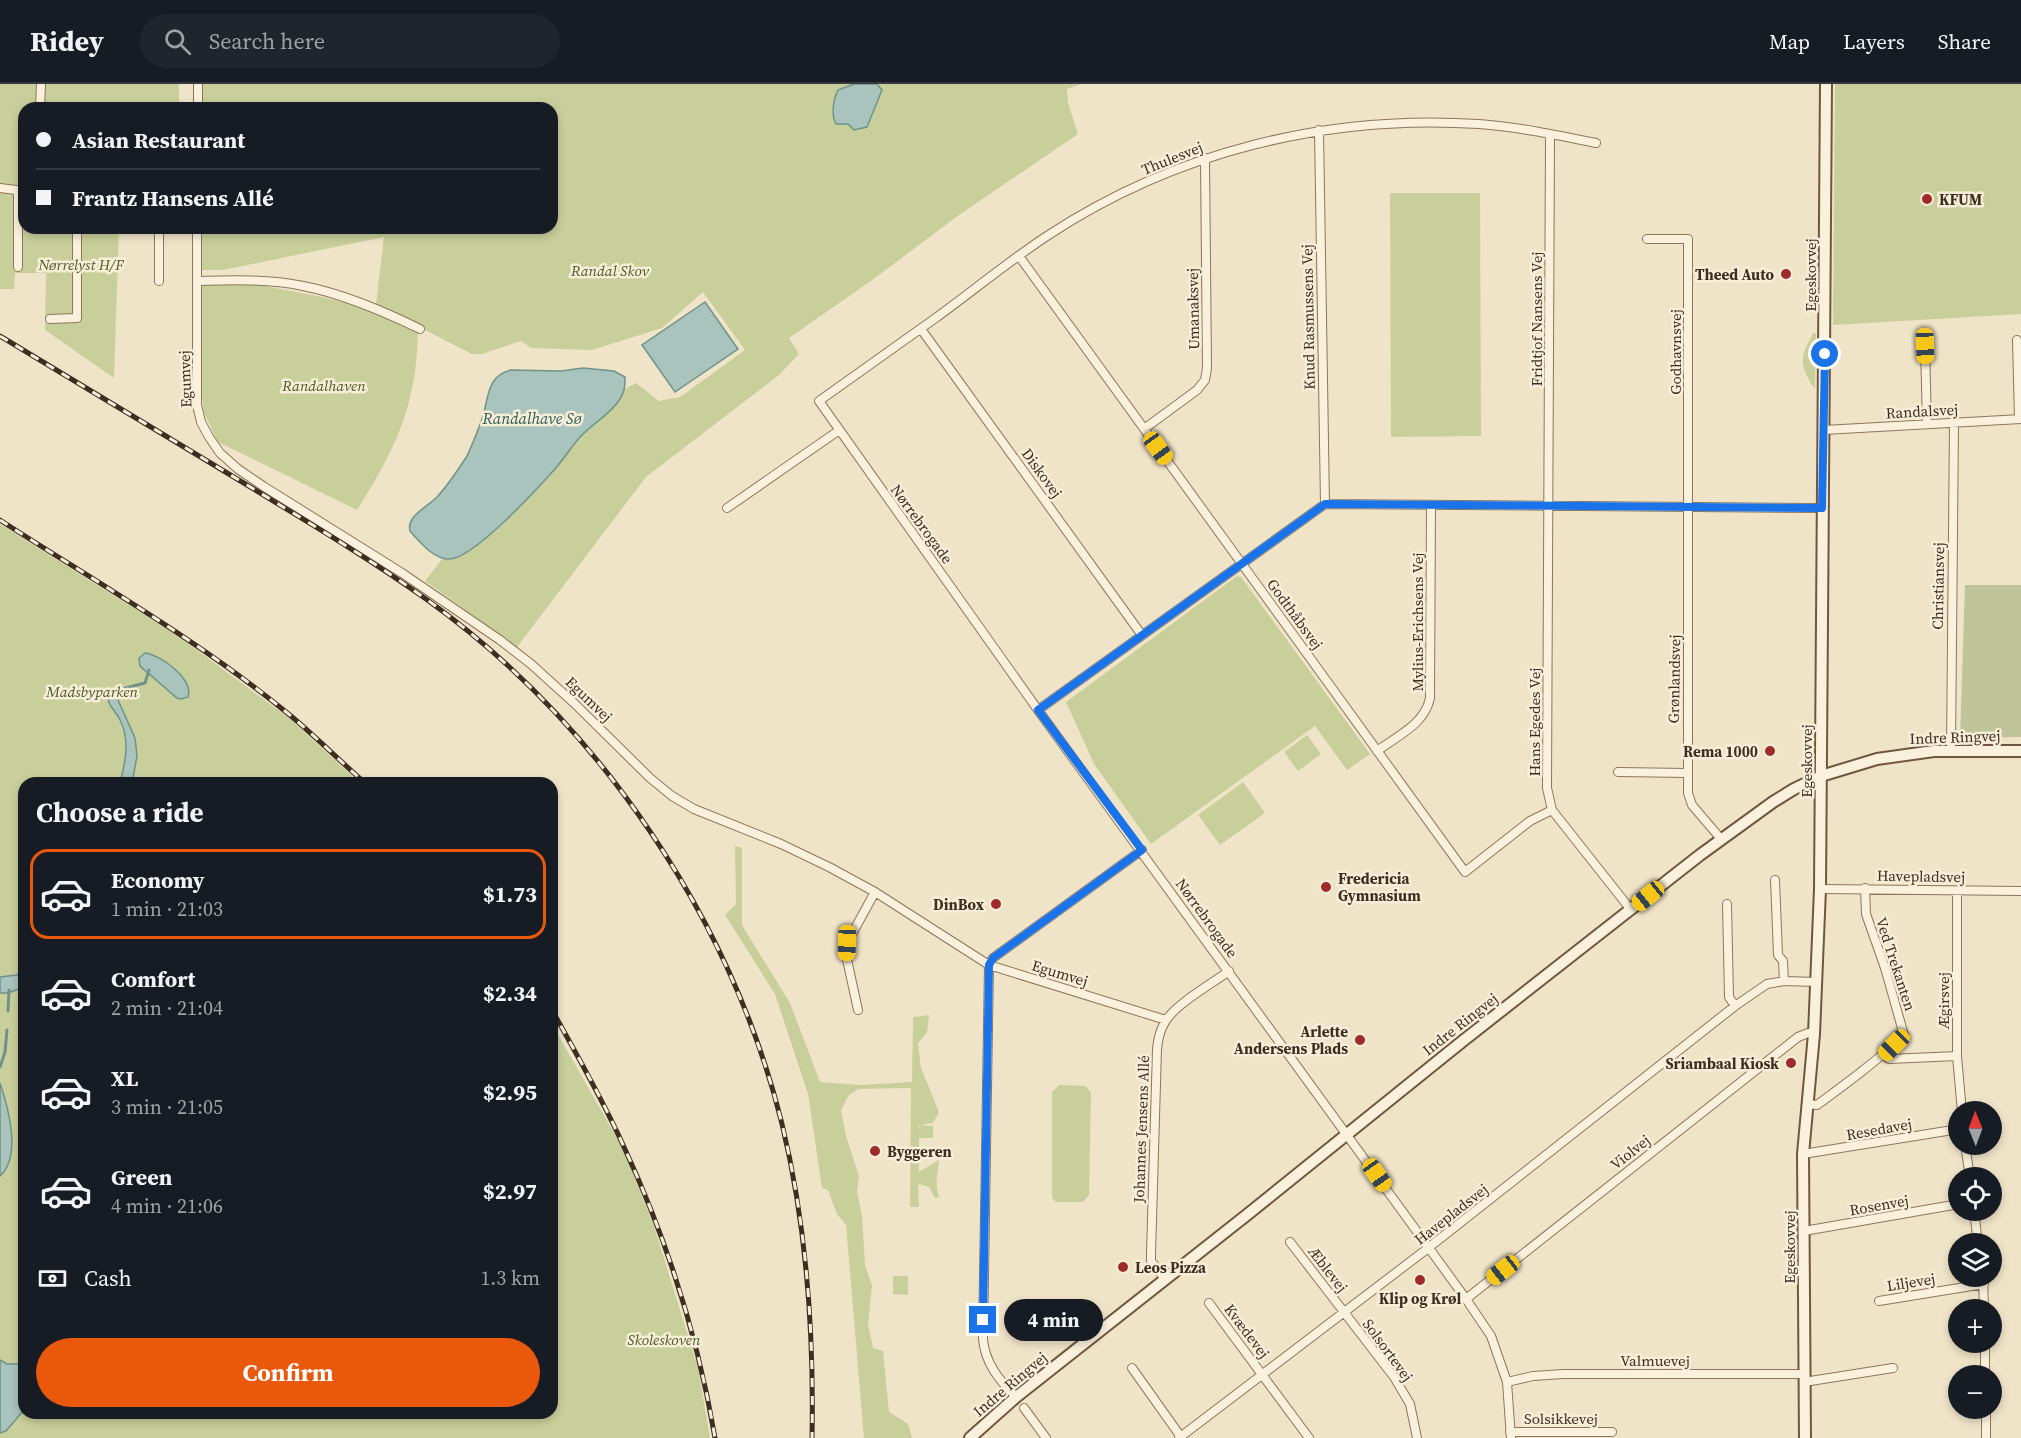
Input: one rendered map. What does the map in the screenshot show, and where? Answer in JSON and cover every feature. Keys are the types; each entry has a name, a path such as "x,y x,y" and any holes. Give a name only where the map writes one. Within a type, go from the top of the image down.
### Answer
{"street":[{"path":"40,102 41,84"},
{"path":"198,84 198,102"},
{"name":"Egeskovvej","path":"1805,1438 1803,1154 1814,1034 1820,889 1826,84"},
{"name":"Thulesvej","path":"819,401 1056,231 1120,195 1204,158 1262,142 1319,130 1418,123 1480,124 1550,134 1596,144"},
{"name":"Knud Rasmussens Vej","path":"1319,130 1325,504"},
{"name":"Fridtjof Nansens Vej","path":"1549,506 1550,134"},
{"name":"Umanaksvej","path":"1144,429 1197,390 1205,380 1207,368 1204,158"},
{"path":"0,188 18,190"},
{"path":"18,267 19,234"},
{"path":"50,319 77,318 77,234"},
{"path":"159,234 159,281"},
{"name":"Egumvej","path":"197,234 197,405 201,422 220,453 262,486 384,561 500,640 531,664 650,778 672,796 694,809 781,844 875,892 989,965 1166,1020"},
{"name":"Godhavnsvej","path":"1647,239 1688,239 1689,507"},
{"name":"Godthåbsvej","path":"1019,256 1465,872 1530,821 1552,810"},
{"path":"197,281 242,280 304,286 364,304 420,329"},
{"name":"Diskovej","path":"921,329 1142,634"},
{"path":"2017,340 2020,419"},
{"path":"1925,346 1927,424"},
{"name":"Nørrebrogade","path":"819,401 838,431 1038,710 1142,850 1491,1336 1507,1382 1510,1435"},
{"name":"Randalsvej","path":"1824,430 2020,419"},
{"name":"Christiansvej","path":"1951,750 1954,423"},
{"path":"727,508 838,431"},
{"path":"1038,710 1325,504 1822,508"},
{"name":"Mylius-Erichsens Vej","path":"1377,751 1421,719 1428,708 1430,698 1431,505"},
{"name":"Hans Egedes Vej","path":"1549,506 1547,788 1552,810 1631,910"},
{"name":"Grønlandsvej","path":"1689,507 1688,793 1692,805 1721,840"},
{"name":"Indre Ringvej","path":"970,1438 1016,1397 1446,1054 1721,840 1794,789 1821,776 1877,759 1915,752 2021,751"},
{"path":"1618,772 1687,773"},
{"path":"1016,1397 988,1362 983,1339 989,965 993,958 1142,850"},
{"path":"1775,880 1778,955 1783,961 1784,981"},
{"name":"Ved Trekanten","path":"1808,1104 1817,1105 1884,1054 1904,1035 1886,968 1866,914 1866,888"},
{"name":"Havepladsvej","path":"1820,889 2021,891"},
{"name":"Ægirsvej","path":"1957,891 1957,1056 1961,1101"},
{"path":"858,1010 846,955 847,943 875,892"},
{"path":"1727,904 1729,998 1735,1006"},
{"path":"1166,1020 1174,1011 1229,971"},
{"name":"Havepladsvej","path":"1180,1438 1345,1313 1735,1006 1767,984 1784,981 1817,982"},
{"name":"Johannes Jensens Allé","path":"1165,1279 1151,1261 1151,1254 1157,1049 1159,1036 1166,1020"},
{"name":"Violvej","path":"1466,1299 1798,1037 1808,1033 1814,1034"},
{"path":"1884,1054 1889,1059 1957,1056"},
{"name":"Resedavej","path":"1803,1154 1948,1131"},
{"name":"Rosenvej","path":"1804,1231 1948,1206"},
{"name":"Æblevej","path":"1290,1242 1345,1313"},
{"name":"Liljevej","path":"1879,1301 1948,1287"},
{"name":"Kvædevej","path":"1209,1303 1309,1438"},
{"name":"Solsortevej","path":"1345,1313 1394,1377 1410,1404 1417,1438"},
{"path":"1132,1368 1180,1438"},
{"name":"Valmuevej","path":"1507,1382 1533,1376 1563,1374 1804,1378 1893,1368"},
{"path":"1024,1408 1046,1438"},
{"path":"1986,1419 1986,1438"},
{"name":"Solsikkevej","path":"1510,1435 1612,1432"}],"green space":[{"name":"Nørrelyst H/F","path":"0,84 179,84 179,102 18,102 18,234 119,234 114,378 45,330 46,273 15,273 14,289 0,289"},
{"name":"Randal Skov","path":"203,84 1081,84 1067,89 1068,103 1078,134 959,215 875,278 789,338 799,354 779,375 646,477 517,647 425,581 443,558 449,560 459,557 497,529 555,469 581,436 619,401 625,389 636,383 659,401 680,397 745,350 703,292 662,328 592,350 531,348 521,341 482,354 472,354 376,305 384,237 223,270 202,270 202,234 558,234 558,102 202,102"},
{"name":"KFUM","path":"1835,84 2021,84 2021,314 1833,325"},
{"path":"1390,193 1480,193 1481,436 1391,437"},
{"name":"Randalhaven","path":"246,282 359,307 418,334 413,384 401,427 382,467 357,510 218,442 204,413 201,389 201,285"},
{"path":"1814,332 1816,334 1815,388 1803,366 1804,354"},
{"name":"Madsbyparken","path":"0,524 175,634 289,718 353,777 18,777 18,1419 558,1419 558,1035 622,1147 653,1223 698,1368 710,1438 0,1438"},
{"path":"1237,576 1241,577 1370,754 1347,770 1315,726 1151,844 1094,764 1066,702"},
{"path":"1965,585 2021,585 2021,737 1960,738"},
{"path":"1307,735 1321,754 1298,771 1284,752"},
{"path":"1243,782 1265,813 1220,845 1198,815"},
{"path":"735,846 742,848 742,925 790,1003 820,1082 861,1085 912,1082 913,1017 929,1015 927,1033 918,1043 921,1068 939,1112 933,1123 919,1125 919,1130 920,1125 933,1126 933,1138 919,1138 919,1172 939,1160 937,1183 939,1197 935,1198 929,1187 918,1184 919,1207 910,1207 911,1088 858,1089 849,1095 841,1110 846,1136 859,1176 857,1191 862,1216 865,1265 872,1285 868,1324 873,1348 883,1351 889,1412 908,1424 912,1438 864,1438 846,1225 837,1214 828,1190 822,1188 808,1094 775,994 725,915 736,904"},
{"path":"1059,1085 1086,1086 1091,1093 1089,1195 1083,1202 1056,1202 1052,1198 1052,1092"},
{"path":"893,1276 908,1276 908,1295 893,1294"}],"water":[{"path":"854,84 877,84 882,90 867,127 854,130 848,124 836,124 833,112 838,90"},
{"path":"705,302 738,349 675,392 642,345"},
{"name":"Randalhave Sø","path":"583,368 614,371 625,377 624,391 616,404 580,437 558,466 520,506 474,547 461,556 450,559 438,557 428,550 410,531 411,521 441,492 467,456 481,422 489,390 496,378 511,370 561,371"},
{"path":"145,653 159,658 175,669 186,683 189,690 188,697 177,698 140,666 139,658"},
{"path":"114,691 135,738 137,756 133,777 121,777 126,745 124,729 108,701 108,692"},
{"path":"18,974 18,989 0,993 0,977"},
{"path":"0,1083 9,1118 12,1144 7,1167 0,1176"},
{"path":"0,1360 7,1364 18,1364 18,1417 6,1431 0,1433"}],"waterway":[{"path":"114,693 114,691 145,683 149,670"},
{"path":"8,1011 9,990"},
{"path":"0,1067 5,1052 7,1030"}],"railway":[{"path":"0,336 318,528 426,599 489,648 547,704 601,765 649,830 692,900 729,972 759,1047 782,1124 798,1202 807,1280 812,1359 812,1438"},
{"path":"0,520 222,663 291,716 358,777"},
{"path":"558,1021 607,1112 654,1218 690,1326 715,1438"}],"place":[{"name":"KFUM","path":"1927,199"},
{"name":"Theed Auto","path":"1786,274"},
{"name":"Rema 1000","path":"1770,751"},
{"name":"Fredericia Gymnasium","path":"1326,887"},
{"name":"DinBox","path":"996,904"},
{"name":"Arlette Andersens Plads","path":"1360,1040"},
{"name":"Sriambaal Kiosk","path":"1791,1063"},
{"name":"Byggeren","path":"875,1151"},
{"name":"Leos Pizza","path":"1123,1267"},
{"name":"Klip og Krøl","path":"1420,1280"}],"route":[{"path":"983,1320 989,965 993,958 1142,850 1038,710 1325,504 1822,508 1825,354"}],"park label":[{"name":"Skoleskoven","path":"664,1339"}]}
